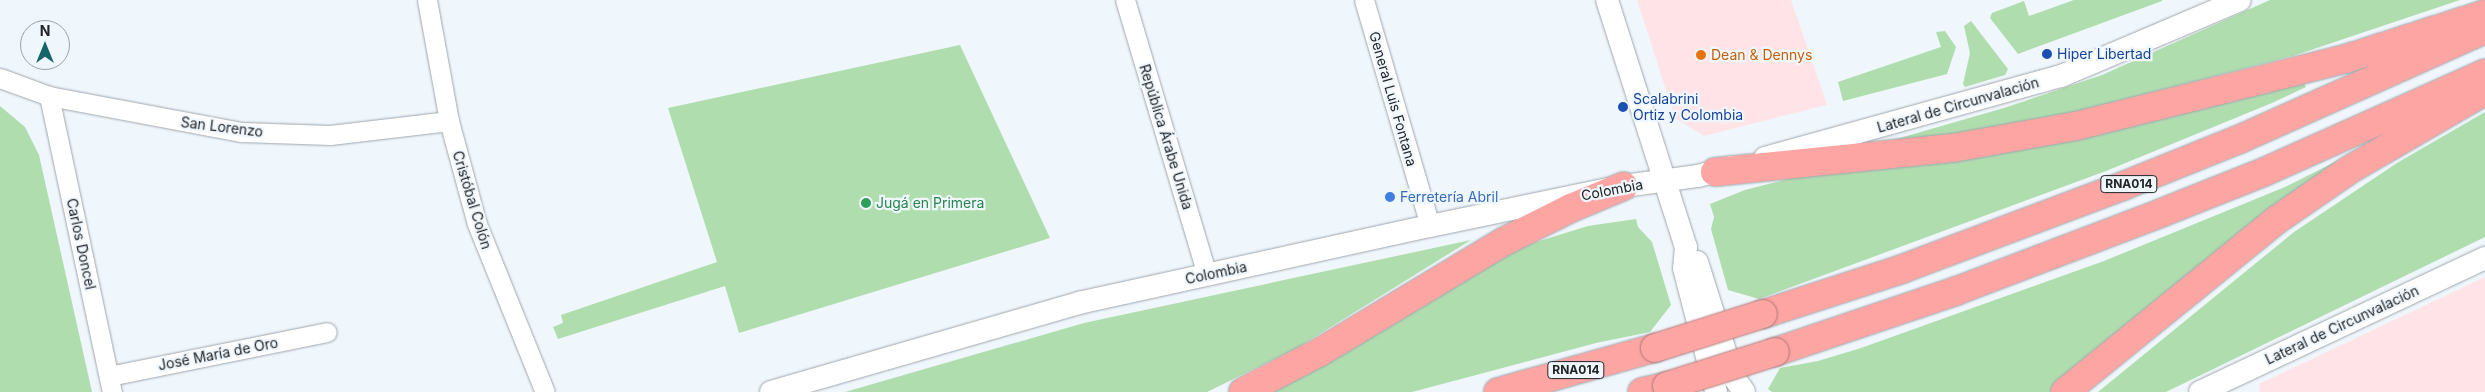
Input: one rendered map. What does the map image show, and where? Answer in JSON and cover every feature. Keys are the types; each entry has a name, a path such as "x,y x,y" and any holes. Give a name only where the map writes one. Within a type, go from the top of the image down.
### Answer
{"highway":[{"path":"1715,172 1953,148 2076,126 2339,60 2485,14"},
{"name":"RNA014","path":"1498,392 1655,348 1902,269 2123,186 2240,139 2485,29"},
{"name":"RNA014","path":"1654,389 1775,352 1965,288 2264,172 2485,73"},
{"path":"2065,392 2278,219 2350,170 2485,91"},
{"path":"1243,392 1320,352 1505,241 1571,208 1624,186"}],"street":[{"name":"Cristóbal Colón","path":"427,0 449,121 477,224 545,392"},
{"name":"República Árabe Unida","path":"1125,0 1207,275"},
{"name":"General Luis Fontana","path":"1364,0 1430,226"},
{"path":"1607,0 1638,104 1667,180 1686,247 1684,268 1716,392"},
{"name":"Lateral de Circunvalación","path":"1667,180 1715,172 2045,81 2162,35 2240,0"},
{"name":"San Lorenzo","path":"0,78 49,96 242,132 330,135 449,121"},
{"name":"Carlos Doncel","path":"49,96 110,384"},
{"name":"Colombia","path":"771,392 1079,303 1430,226 1624,186 1667,180"},
{"path":"1686,247 1699,264 1734,376 1744,392"},
{"name":"Lateral de Circunvalación","path":"2200,392 2485,258"},
{"name":"José María de Oro","path":"110,384 327,332"}],"shaded area":[{"path":"1637,0 1791,0 1827,105 1704,136 1675,118"},
{"path":"2485,277 2485,392 2260,392 2259,384"}],"green space":[{"path":"2074,0 2162,1 2018,54 1990,18 1992,13 2024,1 2029,16"},
{"path":"2270,0 2460,0 2293,56 2092,108 2010,126 1865,148 2004,108 2102,75"},
{"path":"1971,21 2008,69 2005,75 1965,87 1963,84 1970,53 1964,26"},
{"path":"1945,31 1956,47 1947,74 1843,101 1838,82 1941,47 1936,32"},
{"name":"Jugá en Primera","path":"960,45 1050,238 739,333 725,286 558,339 553,327 563,323 561,315 717,262 668,108"},
{"path":"2304,83 2306,87 2272,103 2106,171 1759,299 1728,290 1711,229 1714,217 1710,204 1745,190 1815,172"},
{"path":"0,106 25,127 39,155 92,392 0,392"},
{"path":"2485,112 2485,237 2166,392 2098,392 2294,232 2397,163"},
{"path":"2367,146 2054,392 1772,392 1768,389 1780,368 1818,361 1861,348 2104,261 2285,187"},
{"path":"1636,219 1638,227 1652,242 1671,305 1650,332 1596,343 1412,392 1264,392 1510,250 1588,226"},
{"path":"1471,240 1297,348 1207,392 845,392 1084,323"}],"place":[{"name":"Hiper Libertad","path":"2047,54"},
{"name":"Dean & Dennys","path":"1701,55"},
{"name":"Scalabrini Ortiz y Colombia","path":"1623,107"},
{"name":"Ferretería Abril","path":"1390,197"},
{"name":"Jugá en Primera","path":"866,203"}]}
